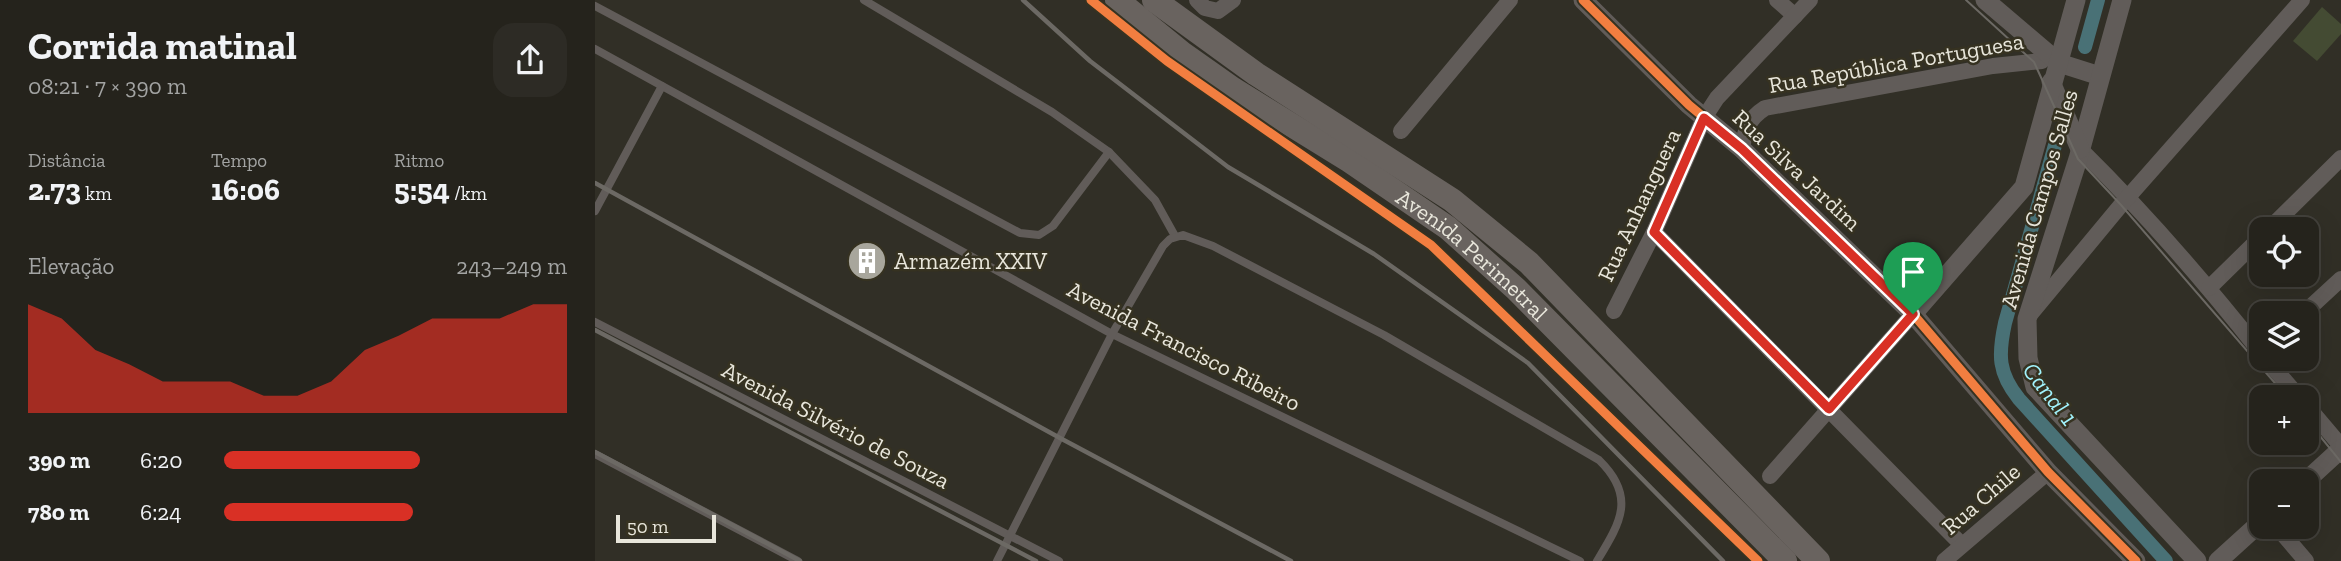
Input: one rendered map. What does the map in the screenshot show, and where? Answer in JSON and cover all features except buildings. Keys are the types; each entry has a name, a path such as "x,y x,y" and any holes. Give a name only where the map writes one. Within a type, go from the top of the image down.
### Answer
{"main road":[{"name":"Avenida Perimetral","path":"1117,0 1182,53 1233,89 1350,161 1448,228 1516,289 1785,561"},
{"name":"Avenida Perimetral","path":"1154,0 1256,74 1452,200 1529,264 1818,561"}],"street":[{"path":"1197,0 1205,8 1218,11 1233,0"},
{"path":"1401,131 1510,0"},
{"name":"Rua Silva Jardim","path":"1583,0 1913,314 2048,472 2136,561"},
{"path":"1777,0 1795,16"},
{"name":"Rua Anhanguera","path":"1614,311 1654,232 1704,118 1717,98 1810,0"},
{"path":"1985,0 2045,56 2100,76"},
{"name":"Avenida Campos Salles","path":"1913,314 2024,187 2053,85 2045,56 2076,0"},
{"name":"Avenida Campos Salles","path":"2122,0 2080,149 2027,319 2028,358 2035,387 2197,561"},
{"path":"2027,319 2129,197 2302,0"},
{"name":"Rua República Portuguesa","path":"1742,149 1745,129 1751,119 1765,108 2045,56"},
{"path":"2053,85 2080,149 2129,197 2249,338"},
{"path":"2281,217 2341,158"},
{"path":"1654,232 1962,544"},
{"path":"2209,288 2249,249"},
{"path":"2318,301 2341,279"},
{"path":"1770,476 1913,314"},
{"path":"2276,371 2289,385"},
{"path":"2319,421 2341,448 2319,469"},
{"name":"Rua Chile","path":"1944,561 2048,472"},
{"path":"2218,561 2249,533"},
{"path":"2287,539 2306,561"}],"lane":[{"path":"865,0 1052,112 1109,152 1155,200 1175,236"},
{"path":"595,6 1020,233 1039,235 1053,226 1109,152"},
{"name":"Avenida Francisco Ribeiro","path":"595,49 1112,334 1580,561"},
{"path":"595,211 662,86"},
{"path":"997,561 1112,334 1163,246 1175,236 1192,237 1213,246 1384,335 1599,460 1612,472 1620,489 1622,509 1619,525 1597,561"},
{"name":"Avenida Silvério de Souza","path":"595,322 1059,561"},
{"path":"595,454 798,561"}],"green space":[{"path":"2322,7 2341,24 2341,34 2317,61 2293,41"}],"waterway":[{"name":"Canal 1","path":"2085,47 2098,0"},
{"name":"Canal 1","path":"2057,138 2005,323 2001,345 2003,372 2019,399 2166,561"}],"tram line":[{"path":"1966,0 2034,62 2078,159 2277,385"},
{"path":"2319,435 2341,462"}],"railway":[{"path":"1023,0 1090,61 1228,167 1374,254 1528,363 1723,561"},
{"path":"595,183 1060,438 1291,561"},
{"path":"595,330 1036,561"},
{"path":"595,452 800,561"}],"cycle path":[{"path":"1091,0 1167,61 1431,245 1758,561"},
{"path":"1583,0 1689,105 1742,149 1913,314 2048,472 2136,561"}],"place":[{"name":"Armazém XXIV","path":"867,261"}],"route":[{"path":"1704,118 1742,149 1913,314 1829,409 1654,232 1704,118"}]}
